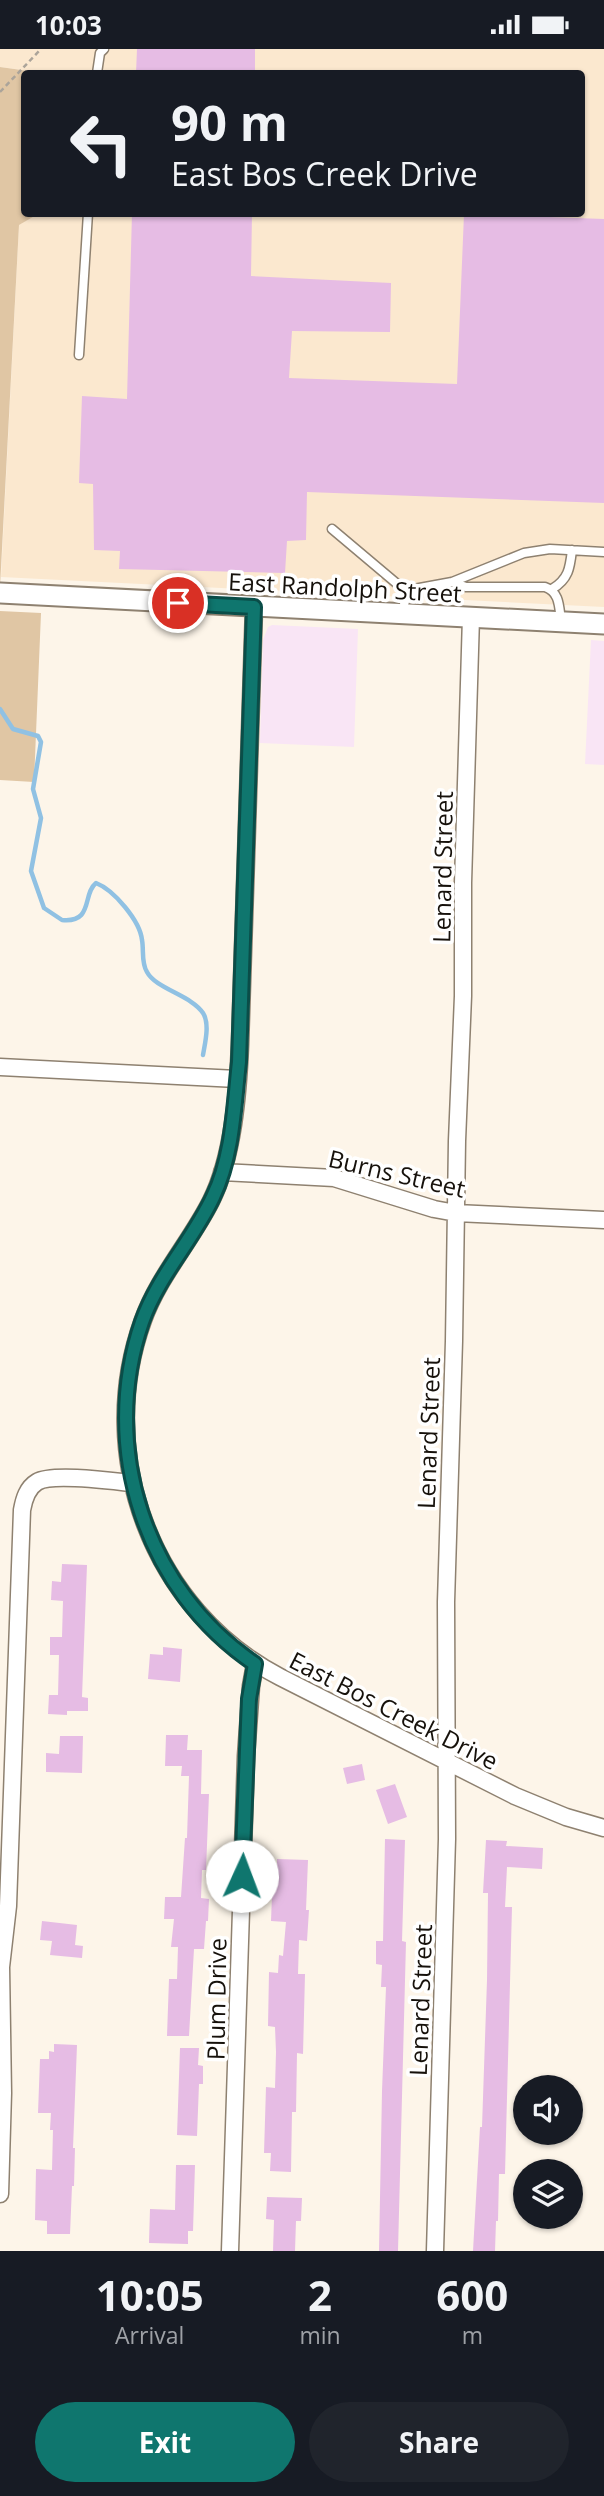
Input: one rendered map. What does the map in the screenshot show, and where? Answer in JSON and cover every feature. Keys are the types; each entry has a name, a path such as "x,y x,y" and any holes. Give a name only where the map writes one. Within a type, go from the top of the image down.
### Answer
{"street":[{"name":"East Randolph Street","path":"0,593 604,624"},
{"name":"East Bos Creek Drive","path":"254,607 237,1079 231,1129 222,1172 205,1213 153,1296 135,1347 126,1419 131,1483 150,1537 172,1579 213,1629 255,1664 548,1811 604,1828"},
{"name":"Lenard Street","path":"435,2251 449,1763 446,1602 471,617"},
{"path":"0,1067 237,1079"},
{"name":"Burns Street","path":"222,1172 334,1178 434,1209 456,1213 604,1220"},
{"path":"0,2194 3,2093 1,1967 8,1906 22,1510 28,1491 41,1480 56,1478 131,1483"},
{"name":"Plum Drive","path":"230,2251 246,1756 255,1664"}],"lane":[{"path":"97,70 100,53 104,49"},
{"path":"79,355 88,217"},
{"path":"332,529 408,593"},
{"path":"401,614 408,593 414,589 452,582 524,553 550,549 604,552"},
{"path":"552,589 561,584 569,573 572,550"},
{"path":"452,582 466,587 552,589 558,599 561,621"}],"path":[{"path":"0,92 41,49"}],"shaded area":[{"path":"0,49 604,49 604,607 1,577 19,225 32,217 585,217 585,70 22,70 0,67"},
{"path":"0,67 22,70 21,217 33,217 19,225 0,587"},
{"path":"0,611 41,613 34,782 0,780"},
{"path":"268,627 358,629 354,747 260,743 263,640"},
{"path":"591,640 604,641 604,765 585,764"}],"building":[{"path":"137,49 255,49 255,70 136,70"},
{"path":"132,217 252,217 251,276 391,283 390,332 292,331 289,378 457,384 464,217 604,219 604,503 307,492 306,540 287,541 285,573 119,569 120,551 94,550 93,484 79,483 82,396 127,399"},
{"path":"62,1564 87,1565 82,1697 88,1698 88,1711 67,1711 67,1715 48,1714 49,1695 58,1695 59,1655 50,1655 50,1637 62,1637 63,1601 51,1600 52,1581 61,1582"},
{"path":"163,1647 182,1649 180,1682 148,1679 150,1654 163,1655"},
{"path":"166,1735 188,1735 187,1750 202,1750 201,1794 209,1794 206,1870 202,1870 201,1898 209,1899 208,1921 204,1949 194,1949 189,2036 167,2036 169,1979 177,1979 178,1947 171,1947 174,1919 164,1919 165,1897 181,1897 189,1776 181,1776 182,1766 165,1766"},
{"path":"60,1736 83,1736 82,1773 46,1772 46,1753 59,1754"},
{"path":"362,1764 365,1780 347,1784 343,1768"},
{"path":"395,1784 407,1817 388,1824 376,1790"},
{"path":"385,1839 405,1840 402,1941 406,1942 398,2251 379,2251 386,1987 381,1987 382,1965 376,1964 376,1941 383,1941"},
{"path":"486,1840 507,1841 506,1846 543,1848 542,1869 507,1867 505,1907 512,1907 505,2174 499,2174 495,2251 473,2251 482,2127 487,1980 488,1893 483,1893"},
{"path":"277,1859 308,1860 307,1941 299,1940 298,1974 305,1974 303,2054 297,2053 291,2172 270,2171 271,2153 264,2153 266,2087 275,2088 276,2052 275,2027 268,2026 269,1972 278,1973 279,1955 283,1956 286,1922 271,1921 273,1869 277,1869"},
{"path":"42,1921 77,1925 75,1945 83,1946 82,1958 50,1955 52,1941 40,1940"},
{"path":"54,2044 77,2045 74,2186 70,2234 47,2234 47,2221 35,2220 36,2169 52,2170 51,2113 38,2113 40,2059 49,2059 49,2051 54,2052"},
{"path":"180,2048 199,2048 198,2065 203,2066 203,2084 199,2084 197,2136 177,2135"},
{"path":"176,2165 195,2165 193,2231 188,2231 188,2244 149,2243 150,2209 175,2210"},
{"path":"267,2197 302,2198 301,2221 296,2221 295,2251 273,2251 274,2220 266,2219"}],"waterway":[{"path":"0,709 13,729 38,736 41,742 33,789 41,818 31,871 44,908 62,920 72,920 83,913 96,883 110,892 125,907 140,932 144,965 151,978 190,1001 203,1013 207,1028 203,1055"}],"route":[{"path":"178,603 254,607 239,1062 231,1129 217,1188 205,1213 153,1296 140,1329 127,1391 126,1431 131,1483 137,1505 165,1567 213,1629 255,1664 249,1699 242,1876"}]}
